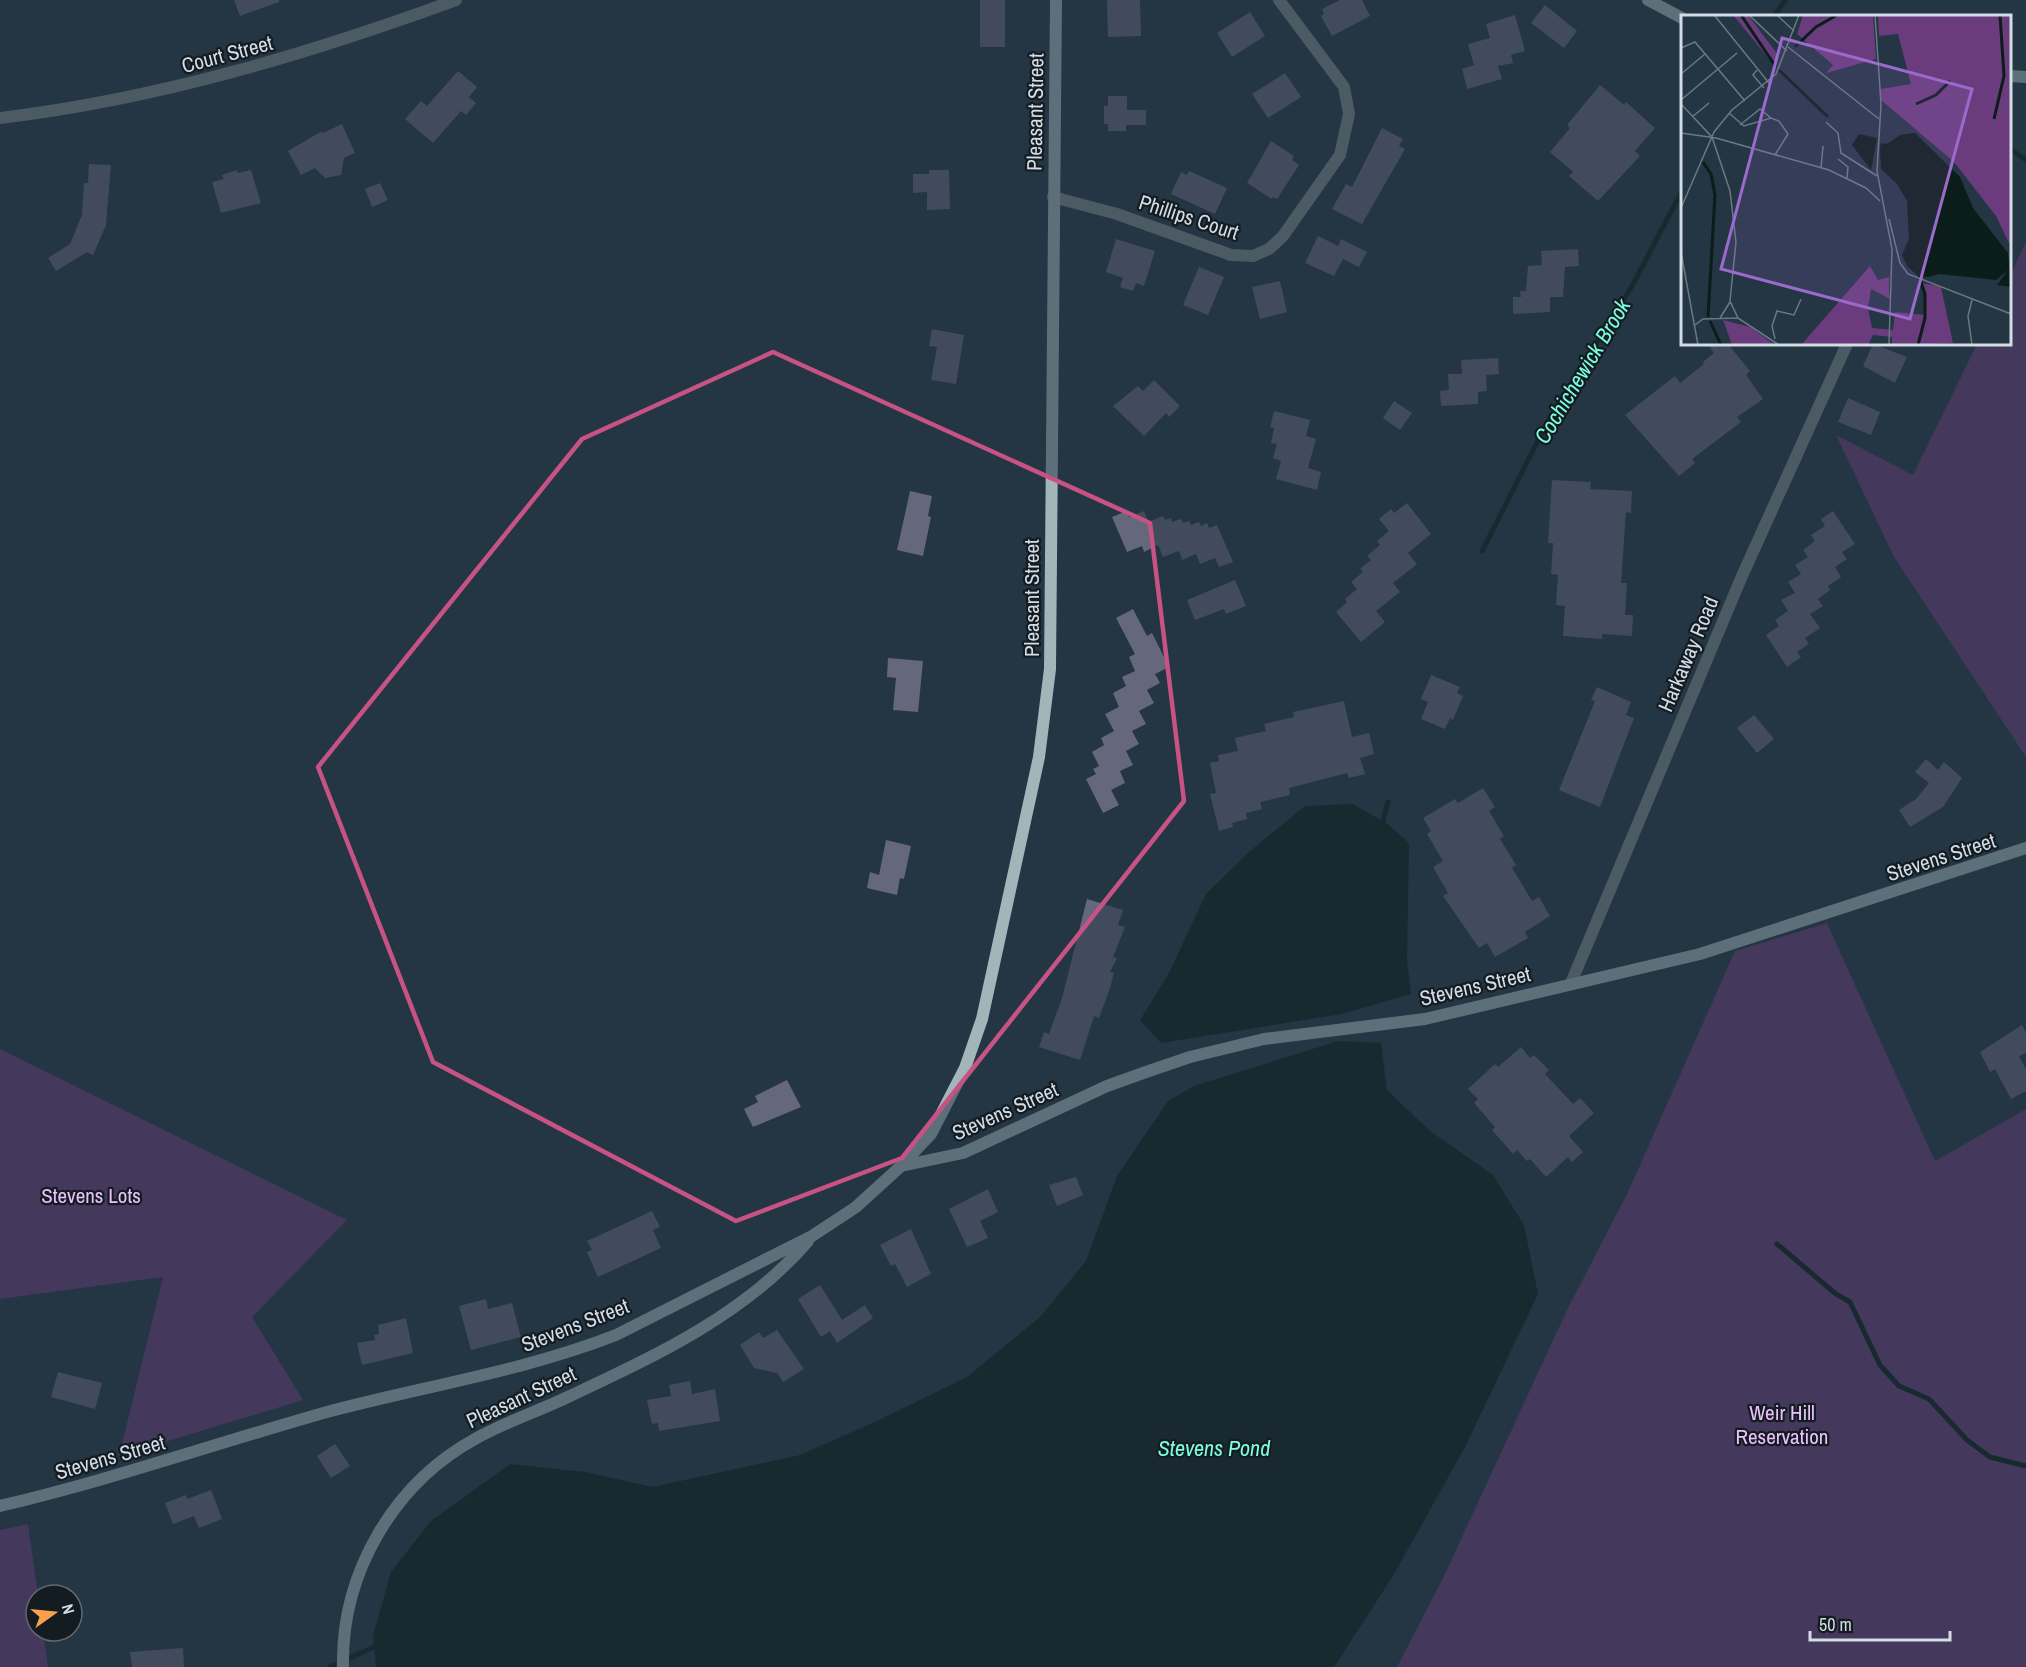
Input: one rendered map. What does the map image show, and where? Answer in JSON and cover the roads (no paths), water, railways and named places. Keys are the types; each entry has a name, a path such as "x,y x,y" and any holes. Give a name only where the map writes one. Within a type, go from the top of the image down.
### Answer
{"street":[{"name":"Court Street","path":"0,118 101,103 186,85 306,52 456,0"},
{"name":"Pleasant Street","path":"901,1166 931,1134 965,1068 982,1019 1039,757 1050,669 1056,0"},
{"name":"Phillips Court","path":"1053,197 1117,214 1231,255 1253,256 1269,249 1283,236 1340,155 1349,114 1344,87 1280,0"},
{"path":"1648,0 1681,17"},
{"path":"2011,76 2026,77"},
{"name":"Harkaway Road","path":"1571,983 1746,565 1847,345"},
{"name":"Stevens Street","path":"0,1506 69,1490 327,1412 473,1379 582,1348 616,1335 812,1236 856,1207 901,1166 963,1153 1107,1086 1190,1057 1299,1032 1425,1018 1700,954 2026,849"},
{"name":"Pleasant Street","path":"343,1667 342,1642 354,1587 370,1547 393,1509 414,1485 443,1459 474,1439 570,1396 692,1335 734,1309 792,1259 812,1236"}],"water":[{"path":"1353,804 1389,825 1409,843 1407,960 1411,994 1342,1014 1161,1043 1140,1020 1169,973 1206,894 1249,852 1305,806"},
{"name":"Stevens Pond","path":"1338,1041 1381,1043 1387,1090 1430,1131 1493,1175 1524,1225 1538,1294 1465,1447 1393,1576 1334,1667 376,1667 373,1636 391,1572 431,1521 510,1464 585,1472 653,1487 800,1455 967,1377 1040,1317 1086,1261 1117,1176 1168,1101 1194,1086"}],"waterway":[{"name":"Cochichewick Brook","path":"1775,15 1785,0"},
{"path":"2011,150 2026,160"},
{"name":"Cochichewick Brook","path":"1482,551 1548,421 1632,286 1681,193"},
{"path":"1381,828 1388,802"},
{"path":"1777,1244 1836,1294 1850,1302 1880,1365 1899,1386 1929,1399 1967,1440 1990,1457 2026,1466"},
{"path":"330,1667 374,1647"}],"park label":[{"name":"Stevens Lots","path":"91,1195"},
{"name":"Weir Hill Reservation","path":"1782,1424"}]}
